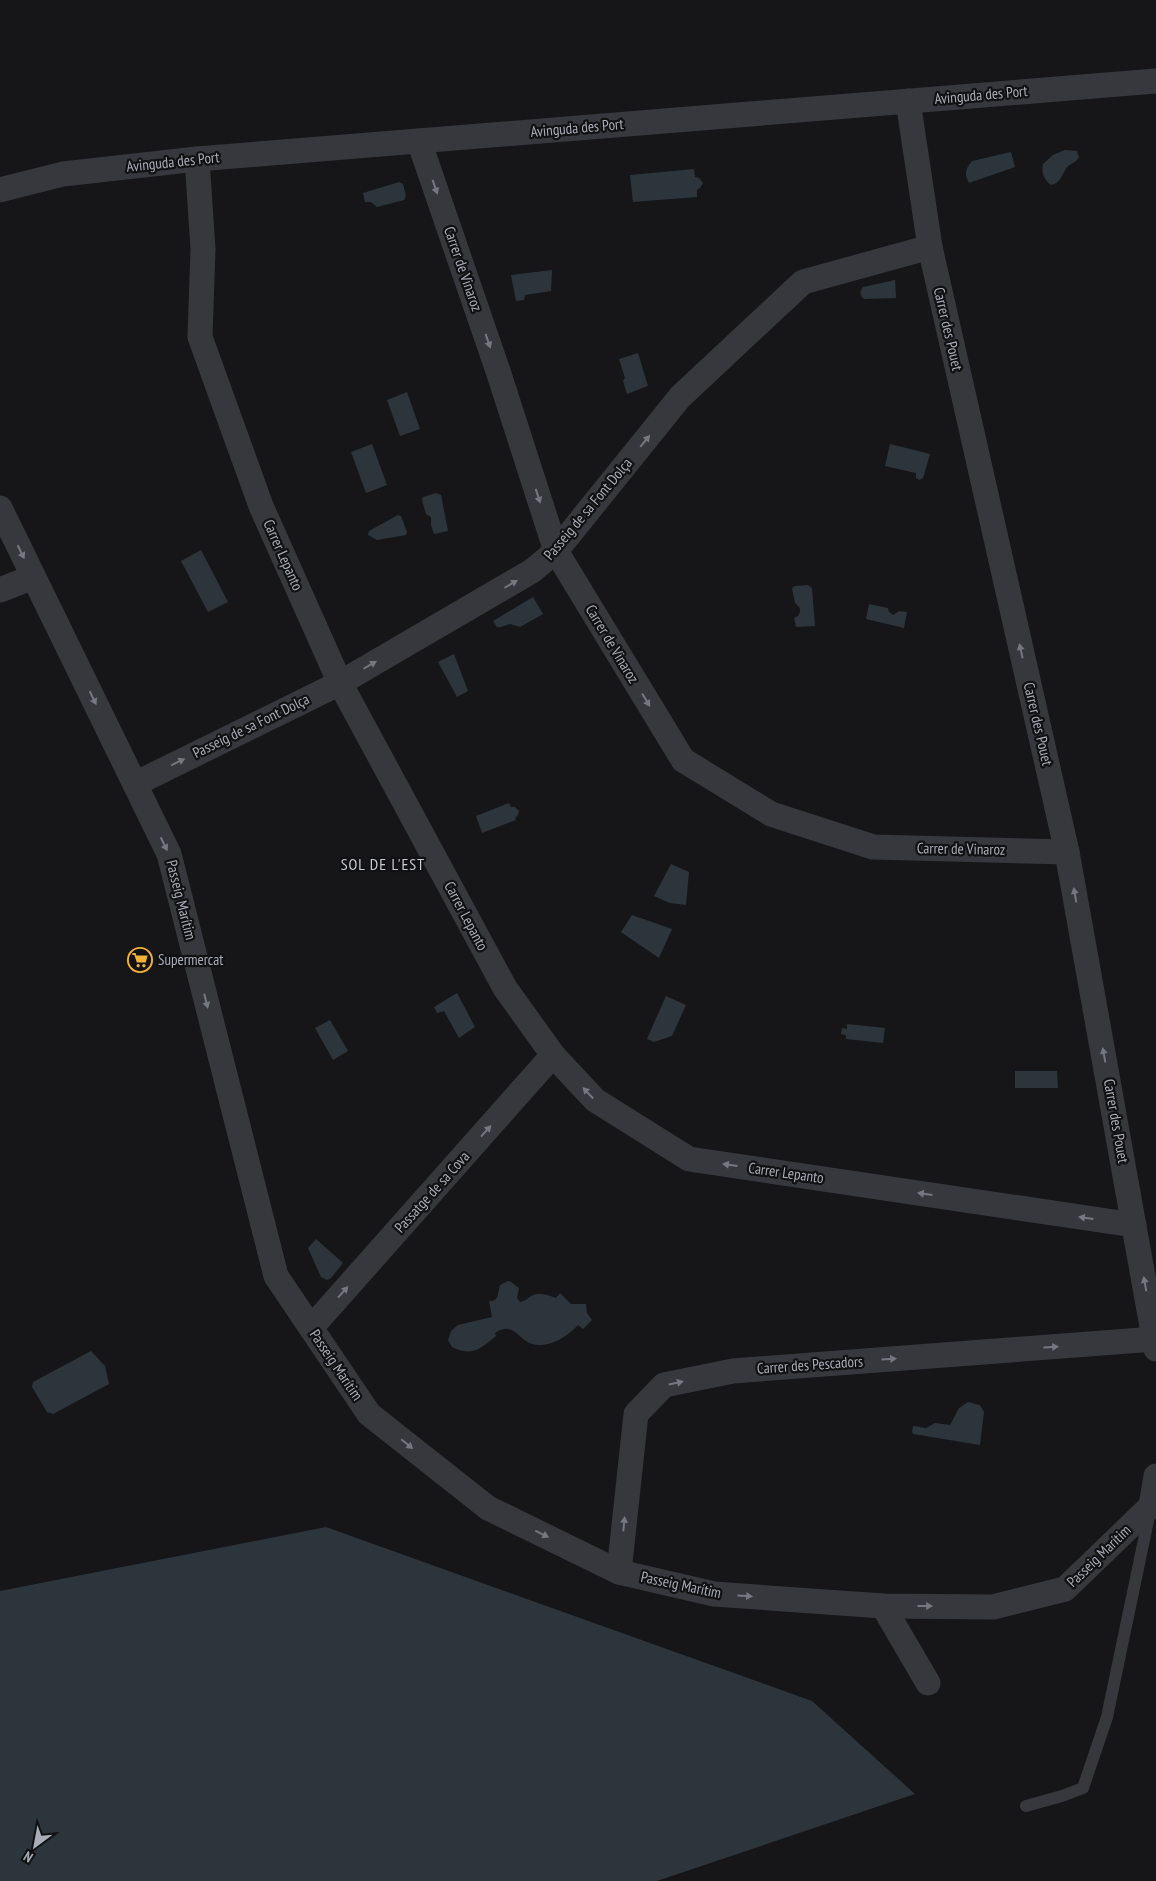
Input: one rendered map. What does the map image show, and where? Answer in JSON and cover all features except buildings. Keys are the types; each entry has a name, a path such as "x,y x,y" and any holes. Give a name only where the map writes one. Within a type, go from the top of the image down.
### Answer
{"street":[{"name":"Avinguda des Port","path":"0,190 63,174 197,159 1156,81"},
{"name":"Carrer des Pouet","path":"908,101 930,247 1067,852 1156,1344"},
{"name":"Carrer de Vinaroz","path":"419,141 499,374 556,551 683,760 770,814 873,847 1067,852"},
{"name":"Carrer Lepanto","path":"197,159 203,249 200,337 261,506 340,683 505,988 553,1055 595,1100 689,1158 1134,1225"},
{"name":"Passeig de sa Font Dolça","path":"135,784 340,683 532,572 556,551 680,397 803,282 930,247"},
{"name":"Passeig Marítim","path":"0,508 169,854 276,1276 369,1414 488,1508 619,1572 714,1594 883,1606 993,1607 1065,1589 1151,1506"},
{"path":"0,590 33,576"},
{"name":"Passatge de sa Cova","path":"311,1328 553,1055"},
{"name":"Carrer des Pescadors","path":"619,1572 636,1414 664,1385 733,1371 1156,1344"},
{"path":"1151,1506 1156,1476"},
{"path":"883,1606 928,1682"}],"lane":[{"path":"1026,1806 1082,1788 1107,1717 1151,1506"}],"shaded area":[{"path":"1065,150 1077,151 1079,157 1067,167 1059,180 1051,185 1044,176 1043,164 1053,155"},
{"path":"1011,152 1015,167 969,183 966,172 972,161"},
{"path":"694,169 695,177 699,178 703,183 697,190 697,197 633,202 630,175"},
{"path":"399,182 403,184 406,196 404,200 377,207 371,202 365,202 363,193"},
{"path":"552,270 551,291 525,295 524,300 516,301 511,275"},
{"path":"895,280 896,298 864,299 861,296 863,287"},
{"path":"638,353 648,386 627,394 623,381 625,378 619,359"},
{"path":"407,392 420,429 400,436 387,400"},
{"path":"372,444 387,485 366,493 351,452"},
{"path":"890,444 930,454 923,478 919,480 916,478 916,473 885,466"},
{"path":"436,493 441,495 448,531 434,534 431,517 426,514 422,500 423,497"},
{"path":"398,515 401,516 407,532 406,535 377,540 368,535 369,531"},
{"path":"201,550 228,602 208,612 181,561"},
{"path":"808,585 812,588 815,626 796,627 794,618 798,616 800,610 795,603 792,588"},
{"path":"533,597 543,614 520,627 510,624 497,627 493,621"},
{"path":"869,604 888,608 889,612 893,615 899,611 907,612 904,628 866,619"},
{"path":"454,654 468,691 457,697 438,662"},
{"path":"509,803 511,807 515,807 519,811 515,818 516,820 482,833 476,816"},
{"path":"671,864 689,872 686,905 670,903 654,896"},
{"path":"632,915 672,929 659,958 621,932"},
{"path":"457,993 475,1027 459,1038 444,1011 437,1013 434,1007"},
{"path":"666,996 686,1005 672,1036 654,1042 647,1039"},
{"path":"330,1020 348,1051 333,1060 315,1028"},
{"path":"847,1024 885,1028 883,1043 846,1039 846,1035 841,1034 842,1028 847,1029"},
{"path":"1015,1071 1057,1071 1058,1088 1015,1088"},
{"path":"316,1239 343,1263 331,1278 327,1280 321,1277 308,1248"},
{"path":"508,1281 519,1288 517,1298 520,1302 537,1294 556,1298 560,1293 571,1304 586,1304 587,1313 592,1320 583,1329 578,1325 564,1337 545,1345 527,1342 515,1332 506,1329 495,1333 496,1336 476,1350 465,1351 452,1347 448,1340 451,1331 458,1325 492,1317 489,1301 497,1298 500,1285"},
{"path":"91,1351 105,1366 109,1384 53,1414 47,1412 32,1387 33,1382"},
{"path":"968,1402 980,1405 984,1412 980,1445 913,1434 913,1426 926,1428 935,1423 950,1425 959,1408"},
{"path":"326,1527 812,1701 915,1794 657,1881 0,1881 0,1591"}],"place":[{"name":"Supermercat","path":"140,960"}],"district":[{"name":"SOL DE L'EST","path":"383,864"}]}
